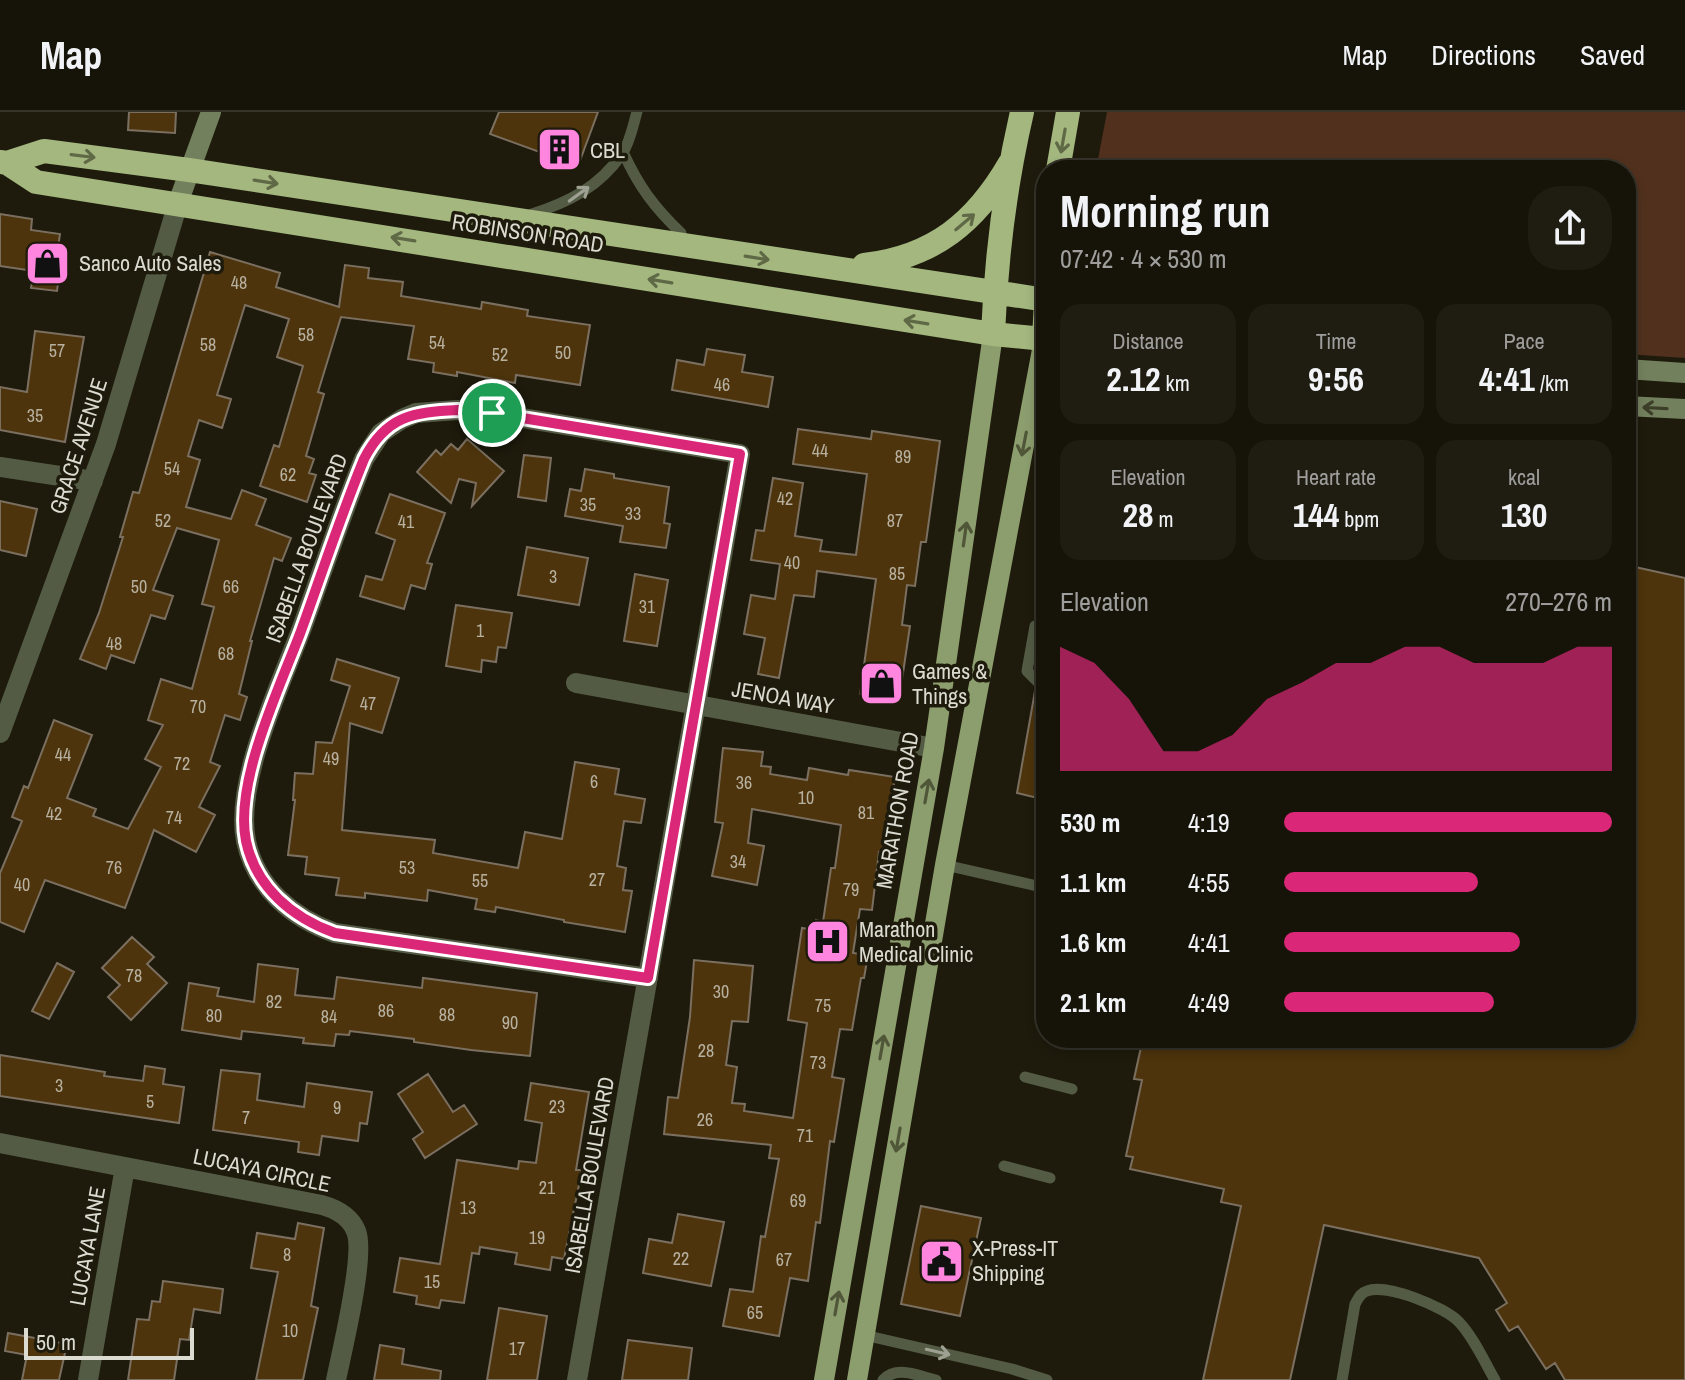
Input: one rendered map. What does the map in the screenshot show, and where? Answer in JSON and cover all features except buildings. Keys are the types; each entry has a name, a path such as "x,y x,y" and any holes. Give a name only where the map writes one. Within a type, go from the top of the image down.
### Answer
{"highway":[{"path":"814,266 867,264 914,255 944,239 971,218 993,192 1010,163 1022,112"},
{"path":"1060,160 1068,112"},
{"name":"ROBINSON ROAD","path":"4,162 44,151 189,170 1036,299"},
{"name":"ROBINSON ROAD","path":"4,162 36,182 1036,339"},
{"name":"MARATHON ROAD","path":"993,334 1010,163"}],"main road":[{"name":"GRACE AVENUE","path":"178,203 211,112"},
{"name":"MARATHON ROAD","path":"824,1380 934,748 993,334"},
{"path":"1636,370 1685,373"},
{"path":"857,1380 945,865 1036,387"},
{"path":"1636,407 1685,409"}],"street":[{"name":"GRACE AVENUE","path":"0,733 93,481 178,203"},
{"name":"ISABELLA BOULEVARD","path":"577,1380 648,978 696,706 740,454 492,413 458,410 416,413 381,433 364,459 253,761 245,825 249,852 275,896 290,910 312,924 352,937 648,978"},
{"path":"0,467 93,481"},
{"name":"JENOA WAY","path":"576,683 934,748"},
{"name":"LUCAYA CIRCLE","path":"0,1143 322,1205 340,1212 356,1231 359,1257 336,1380"},
{"name":"LUCAYA LANE","path":"88,1380 125,1167"}],"lane":[{"path":"529,223 532,214 567,203 598,181 623,152 637,112"},
{"path":"623,152 639,186 655,208 681,233 680,246"},
{"path":"1035,626 1027,671 1036,680"},
{"path":"945,865 1036,886"},
{"path":"1025,1077 1072,1089"},
{"path":"1004,1166 1050,1178"},
{"path":"1342,1380 1355,1304 1359,1295 1373,1289 1416,1298 1449,1314 1467,1333 1495,1380"},
{"path":"864,1335 1047,1380"},
{"path":"883,1380 899,1371 936,1380"}],"shaded area":[{"path":"1107,112 1685,112 1685,358 1636,355 1636,160 1098,160"}],"place":[{"name":"CBL","path":"559,150"},
{"name":"Sanco Auto Sales","path":"48,263"},
{"name":"Games & Things","path":"881,684"},
{"name":"Marathon Medical Clinic","path":"828,942"},
{"name":"X-Press-IT Shipping","path":"941,1261"}],"route":[{"path":"458,410 492,413 740,454 648,978 335,933 300,918 281,903 249,852 245,825 253,761 372,444 389,425 416,413 458,410"}]}
